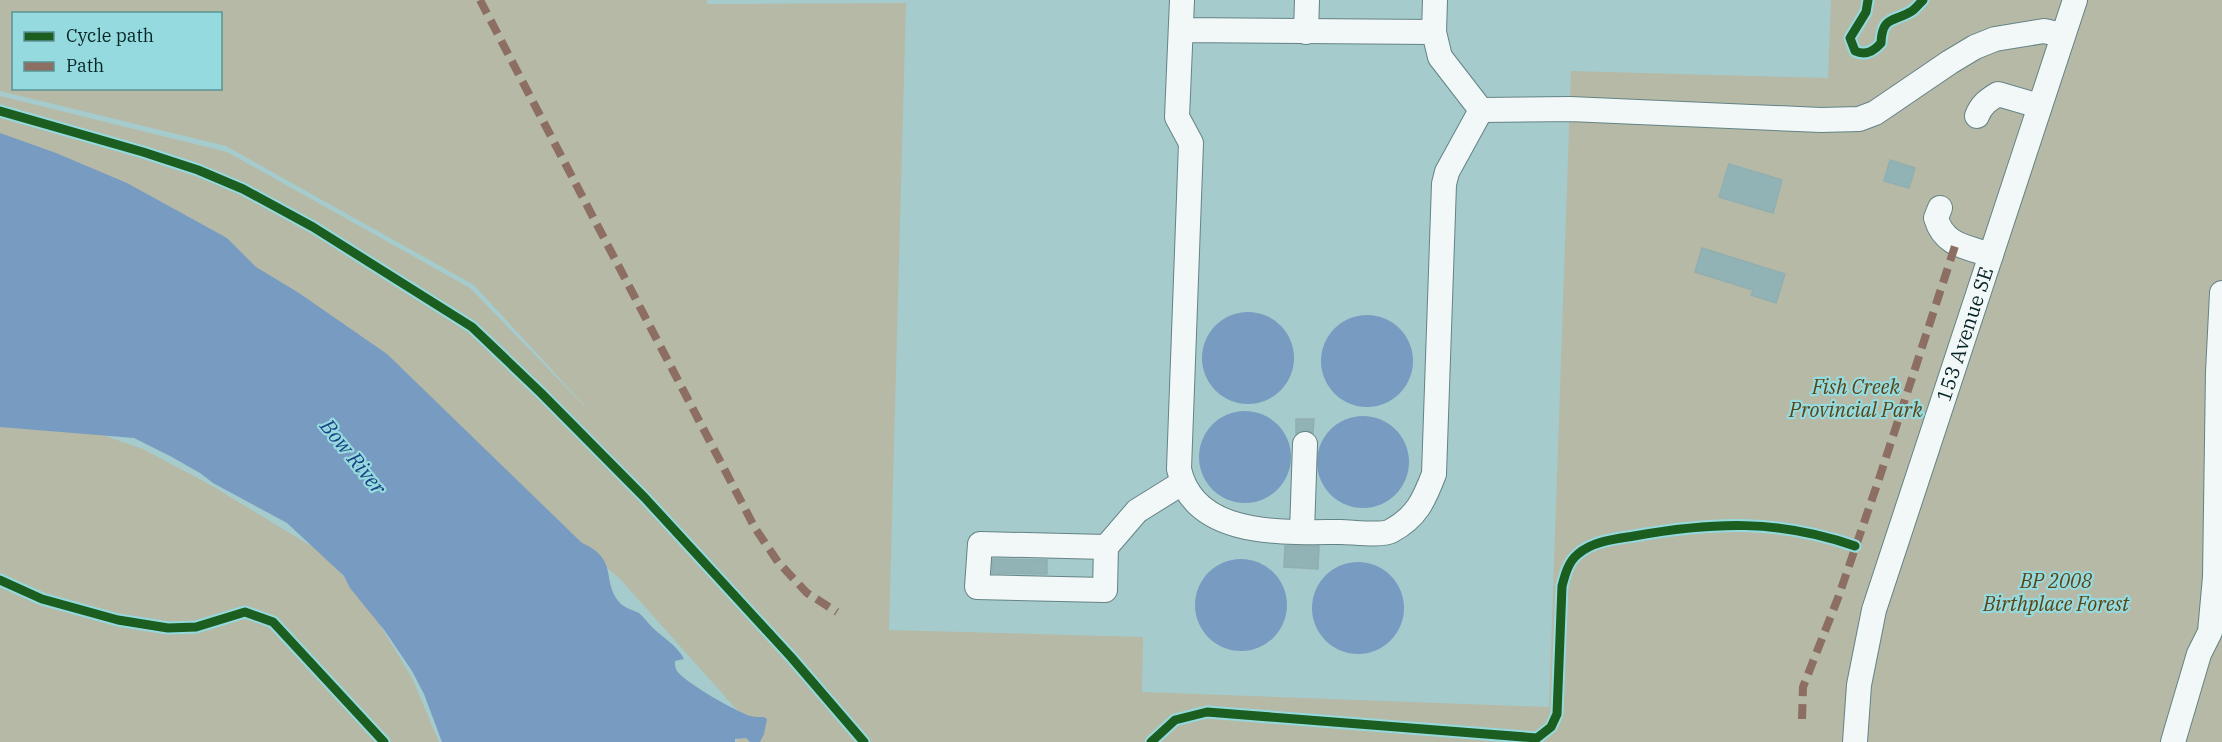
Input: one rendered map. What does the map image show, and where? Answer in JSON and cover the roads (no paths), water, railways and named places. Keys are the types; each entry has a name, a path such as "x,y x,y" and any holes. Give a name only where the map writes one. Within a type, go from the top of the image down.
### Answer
{"lane":[{"path":"1182,0 1177,117 1191,143 1179,469 1182,483 1199,504 1225,522 1244,528 1302,532 1389,532 1409,518 1424,502 1434,474 1443,184 1447,172 1481,110"},
{"path":"1306,32 1307,0"},
{"path":"1436,0 1434,32 1440,57 1481,110"},
{"name":"153 Avenue SE","path":"1855,742 1859,685 1874,610 2075,0"},
{"path":"1182,30 1434,32"},
{"path":"1481,110 1570,109 1821,120 1859,119 1893,102 1958,57 1995,39 2044,31 2062,36"},
{"path":"1977,116 1984,104 1998,94 2039,106"},
{"path":"1940,208 1936,218 1942,235 1948,240 1991,255"},
{"path":"2173,742 2199,654 2210,632 2215,577 2222,293"},
{"path":"1302,532 1305,444"},
{"path":"1106,547 980,544 977,587 1105,590 1106,547 1137,511 1182,483"}],"water":[{"name":"Bow River","path":"0,133 56,153 127,183 227,238 256,267 299,293 387,354 582,543 601,556 619,602 639,613 681,654 684,659 675,661 675,664 676,670 682,676 734,709 750,716 767,719 760,742 750,742 746,738 735,739 735,742 442,742 424,694 412,671 385,631 350,588 344,576 287,523 134,438 0,427"},
{"path":"1248,312 1266,315 1281,325 1291,340 1294,358 1291,376 1281,391 1266,401 1248,404 1230,401 1215,391 1205,376 1202,358 1205,340 1215,325 1230,315"},
{"path":"1367,315 1385,318 1400,328 1410,343 1413,361 1410,379 1400,394 1385,404 1367,407 1349,404 1334,394 1324,379 1321,361 1324,343 1334,328 1349,318"},
{"path":"1245,411 1263,414 1278,424 1288,439 1291,457 1288,475 1278,490 1263,500 1245,503 1227,500 1212,490 1202,475 1199,457 1202,439 1212,424 1227,414"},
{"path":"1363,416 1381,419 1396,429 1406,444 1409,462 1406,480 1396,495 1381,505 1363,508 1345,505 1330,495 1320,480 1317,462 1320,444 1330,429 1345,419"},
{"path":"1241,559 1259,562 1274,572 1284,587 1287,605 1284,623 1274,638 1259,648 1241,651 1223,648 1208,638 1198,623 1195,605 1198,587 1208,572 1223,562"},
{"path":"1358,562 1376,565 1391,575 1401,590 1404,608 1401,626 1391,641 1376,651 1358,654 1340,651 1325,641 1315,626 1312,608 1315,590 1325,575 1340,565"}],"park label":[{"name":"Fish Creek Provincial Park","path":"1856,398"},
{"name":"BP 2008 Birthplace Forest","path":"2056,592"}]}
